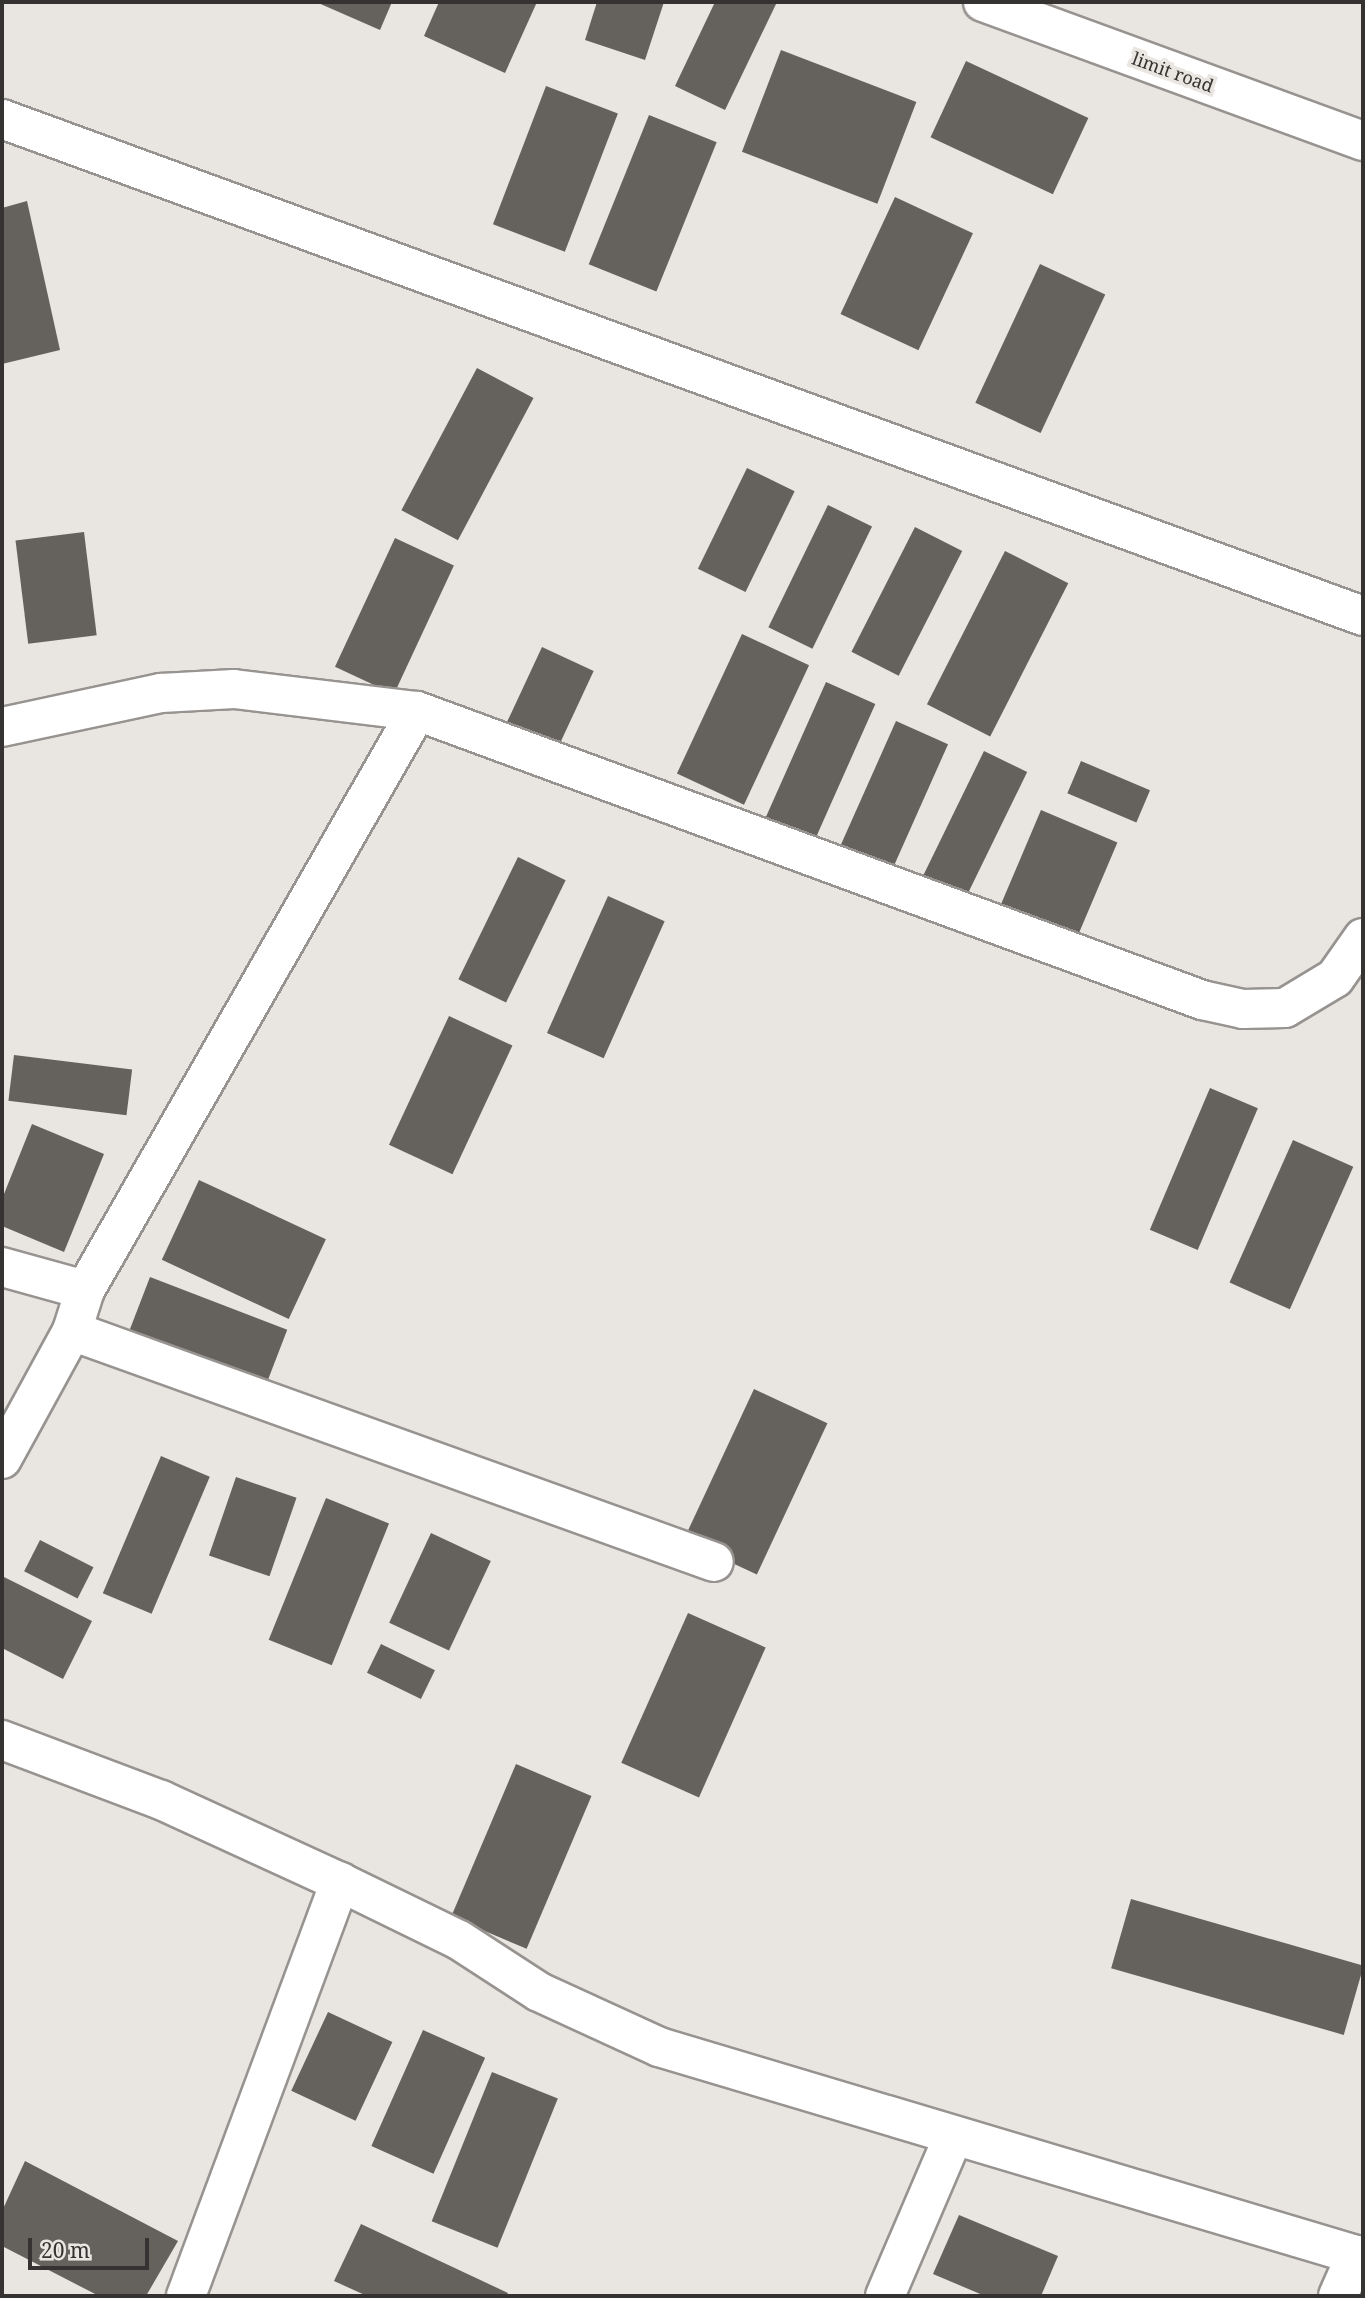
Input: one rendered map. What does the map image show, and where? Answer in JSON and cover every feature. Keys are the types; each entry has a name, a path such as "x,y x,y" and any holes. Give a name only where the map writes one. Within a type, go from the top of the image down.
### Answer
{"street":[{"name":"limit road","path":"983,2 1363,141"},
{"path":"2,119 1363,616"},
{"path":"2,727 161,693 234,689 417,711 1202,1000 1243,1009 1285,1007 1335,978 1363,938"},
{"path":"2,1459 72,1331 85,1290 417,711"},
{"path":"2,1267 85,1290"},
{"path":"72,1331 714,1562"},
{"path":"2,1740 161,1800 340,1882 459,1940 539,1992 659,2047 953,2137 1359,2256 1338,2296"},
{"path":"186,2296 340,1882"},
{"path":"885,2296 953,2137"}],"building":[{"path":"316,2 392,2 380,30"},
{"path":"439,2 537,2 505,73 424,36"},
{"path":"597,2 664,2 645,60 585,40"},
{"path":"715,2 777,2 725,110 675,86"},
{"path":"781,50 916,102 877,204 742,152"},
{"path":"966,61 1088,118 1053,194 931,137"},
{"path":"546,86 618,114 565,252 493,224"},
{"path":"649,115 717,142 656,292 589,264"},
{"path":"895,197 973,233 918,350 840,314"},
{"path":"27,201 60,350 2,364 2,208"},
{"path":"1040,264 1105,294 1041,433 975,403"},
{"path":"477,368 534,398 458,540 401,510"},
{"path":"747,468 795,491 746,592 698,569"},
{"path":"828,505 872,526 812,649 768,627"},
{"path":"915,527 962,551 899,676 851,652"},
{"path":"84,532 97,635 28,644 16,540"},
{"path":"395,538 454,565 394,694 335,667"},
{"path":"1005,551 1068,583 990,736 927,704"},
{"path":"742,634 809,665 744,805 677,774"},
{"path":"542,647 594,671 557,749 506,725"},
{"path":"826,682 875,704 813,845 763,823"},
{"path":"896,721 948,744 893,868 841,844"},
{"path":"984,751 1027,772 966,898 923,877"},
{"path":"1081,761 1150,790 1136,823 1067,793"},
{"path":"1041,810 1117,842 1076,940 1000,908"},
{"path":"518,857 566,880 506,1002 458,979"},
{"path":"608,896 665,921 604,1058 547,1033"},
{"path":"449,1016 512,1046 452,1174 389,1145"},
{"path":"14,1055 132,1070 127,1115 8,1101"},
{"path":"1210,1088 1258,1108 1198,1250 1150,1230"},
{"path":"32,1124 104,1154 64,1252 2,1226 2,1199"},
{"path":"1293,1140 1353,1167 1290,1309 1230,1283"},
{"path":"199,1180 326,1239 289,1319 162,1260"},
{"path":"150,1277 287,1330 266,1385 129,1332"},
{"path":"754,1389 827,1423 757,1575 683,1540"},
{"path":"161,1456 210,1477 152,1614 103,1593"},
{"path":"236,1477 297,1498 269,1576 209,1555"},
{"path":"326,1498 389,1523 332,1665 269,1640"},
{"path":"431,1533 491,1561 449,1651 389,1623"},
{"path":"40,1540 93,1567 78,1598 24,1571"},
{"path":"2,1576 92,1621 63,1679 2,1648"},
{"path":"688,1613 766,1648 699,1797 621,1763"},
{"path":"381,1644 435,1670 421,1699 367,1673"},
{"path":"516,1764 591,1796 527,1949 451,1917"},
{"path":"1131,1899 1363,1966 1344,2035 1111,1968"},
{"path":"328,2012 392,2042 356,2121 291,2091"},
{"path":"423,2030 485,2058 433,2174 371,2146"},
{"path":"492,2072 558,2099 498,2248 432,2221"},
{"path":"25,2161 178,2241 146,2296 99,2296 2,2246 2,2211"},
{"path":"959,2215 1058,2256 1041,2296 985,2296 933,2274"},
{"path":"361,2224 508,2293 506,2296 367,2296 334,2281"}]}
